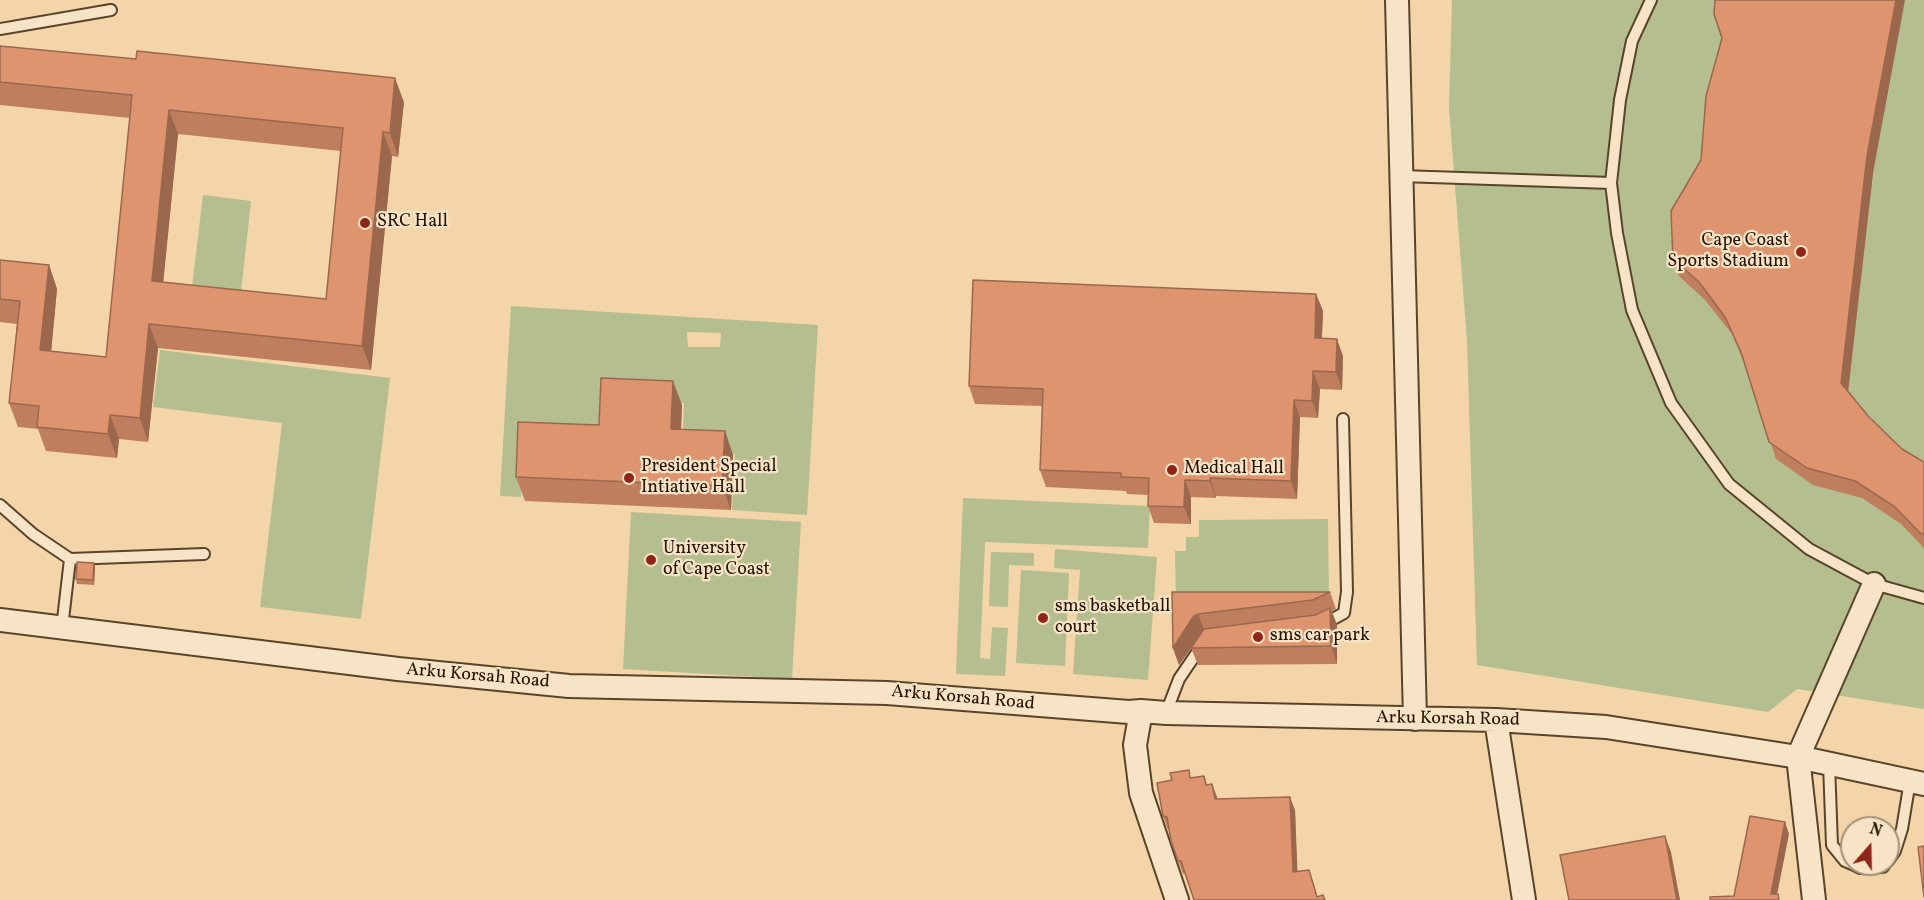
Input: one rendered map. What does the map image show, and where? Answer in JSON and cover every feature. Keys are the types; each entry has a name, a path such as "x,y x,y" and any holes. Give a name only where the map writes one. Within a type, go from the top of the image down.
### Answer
{"street":[{"path":"1398,0 1415,719"},
{"path":"1814,900 1798,757 1874,584"},
{"name":"Arku Korsah Road","path":"0,621 398,669 569,686 887,693 1129,712 1496,720 1606,727 1798,757 1917,783"},
{"path":"1141,711 1135,745 1141,793 1178,900"},
{"path":"1496,720 1524,900"}],"lane":[{"path":"1651,0 1632,41 1620,100 1611,183 1617,233 1632,310 1671,403 1729,484 1809,549 1874,584 1924,598"},
{"path":"0,29 111,10"},
{"path":"1401,176 1611,183"},
{"path":"1312,626 1321,625 1344,613 1347,592 1343,419"},
{"path":"0,504 33,534 70,559 204,554"},
{"path":"62,628 70,559"},
{"path":"1166,713 1179,679 1206,639"},
{"path":"1829,764 1832,844 1840,854"},
{"path":"1900,835 1917,783"}],"green space":[{"name":"Cape Coast Sports Stadium","path":"1452,0 1924,0 1924,709 1797,689 1768,712 1477,665 1467,341 1449,108"},
{"path":"203,195 251,201 241,292 192,287"},
{"path":"511,306 818,325 807,515 732,510 735,454 682,451 684,403 609,398 606,448 525,443 521,497 500,496","holes":["687,332 721,333 720,347 688,347"]},
{"path":"160,350 390,378 361,619 260,607 282,423 153,407"},
{"path":"963,498 1150,506 1148,548 985,542 980,658 990,659 992,627 1008,628 1005,676 956,674"},
{"path":"631,512 801,522 792,679 623,669"},
{"path":"1328,519 1329,603 1176,604 1175,551 1186,551 1186,537 1199,537 1199,520"},
{"path":"1055,549 1157,557 1148,680 1073,674 1080,570 1054,568"},
{"path":"991,552 1034,553 1034,566 1009,565 1008,607 989,606"},
{"name":"sms basketball court","path":"1021,570 1069,573 1065,666 1016,663"}],"building":[{"name":"Cape Coast Sports Stadium","path":"1715,0 1896,0 1867,156 1841,383 1869,417 1902,449 1924,462 1924,535 1895,507 1855,481 1807,468 1769,442 1741,352 1725,317 1699,282 1673,259 1671,211 1701,160 1706,96 1722,38 1714,14"},
{"path":"0,46 136,59 137,51 395,78 390,133 383,132 362,346 149,324 140,418 110,415 108,434 37,427 39,406 9,403 20,301 0,299 0,260 49,265 40,350 106,357 132,95 0,82","holes":["169,110 343,128 326,299 152,281"]},
{"path":"973,280 1316,294 1315,338 1337,339 1336,372 1313,371 1312,401 1294,400 1291,481 1210,478 1210,481 1185,480 1184,507 1148,506 1149,478 1121,477 1121,473 1040,470 1043,389 969,386"},
{"name":"President Special Intiative Hall","path":"601,378 673,381 671,429 725,431 722,486 516,477 518,422 599,425"},
{"path":"77,562 94,563 93,580 76,579"},
{"path":"1172,592 1330,592 1313,600 1198,614 1193,617 1173,648"},
{"path":"1330,608 1331,646 1191,648 1204,629 1315,615"},
{"path":"1189,770 1190,778 1204,776 1206,785 1212,784 1215,799 1290,797 1293,872 1309,870 1317,897 1323,895 1325,900 1194,900 1181,861 1178,861 1171,841 1167,817 1163,816 1157,783 1172,780 1170,773"},
{"path":"1750,816 1785,822 1771,894 1778,894 1779,900 1710,900 1710,897 1734,896"},
{"path":"1665,836 1677,900 1569,900 1560,855"},
{"path":"1924,846 1924,897 1918,847"}],"place":[{"name":"SRC Hall","path":"365,223"},
{"name":"Cape Coast Sports Stadium","path":"1801,252"},
{"name":"Medical Hall","path":"1172,470"},
{"name":"President Special Intiative Hall","path":"629,478"},
{"name":"University of Cape Coast","path":"651,560"},
{"name":"sms basketball court","path":"1043,618"},
{"name":"sms car park","path":"1258,637"}]}
